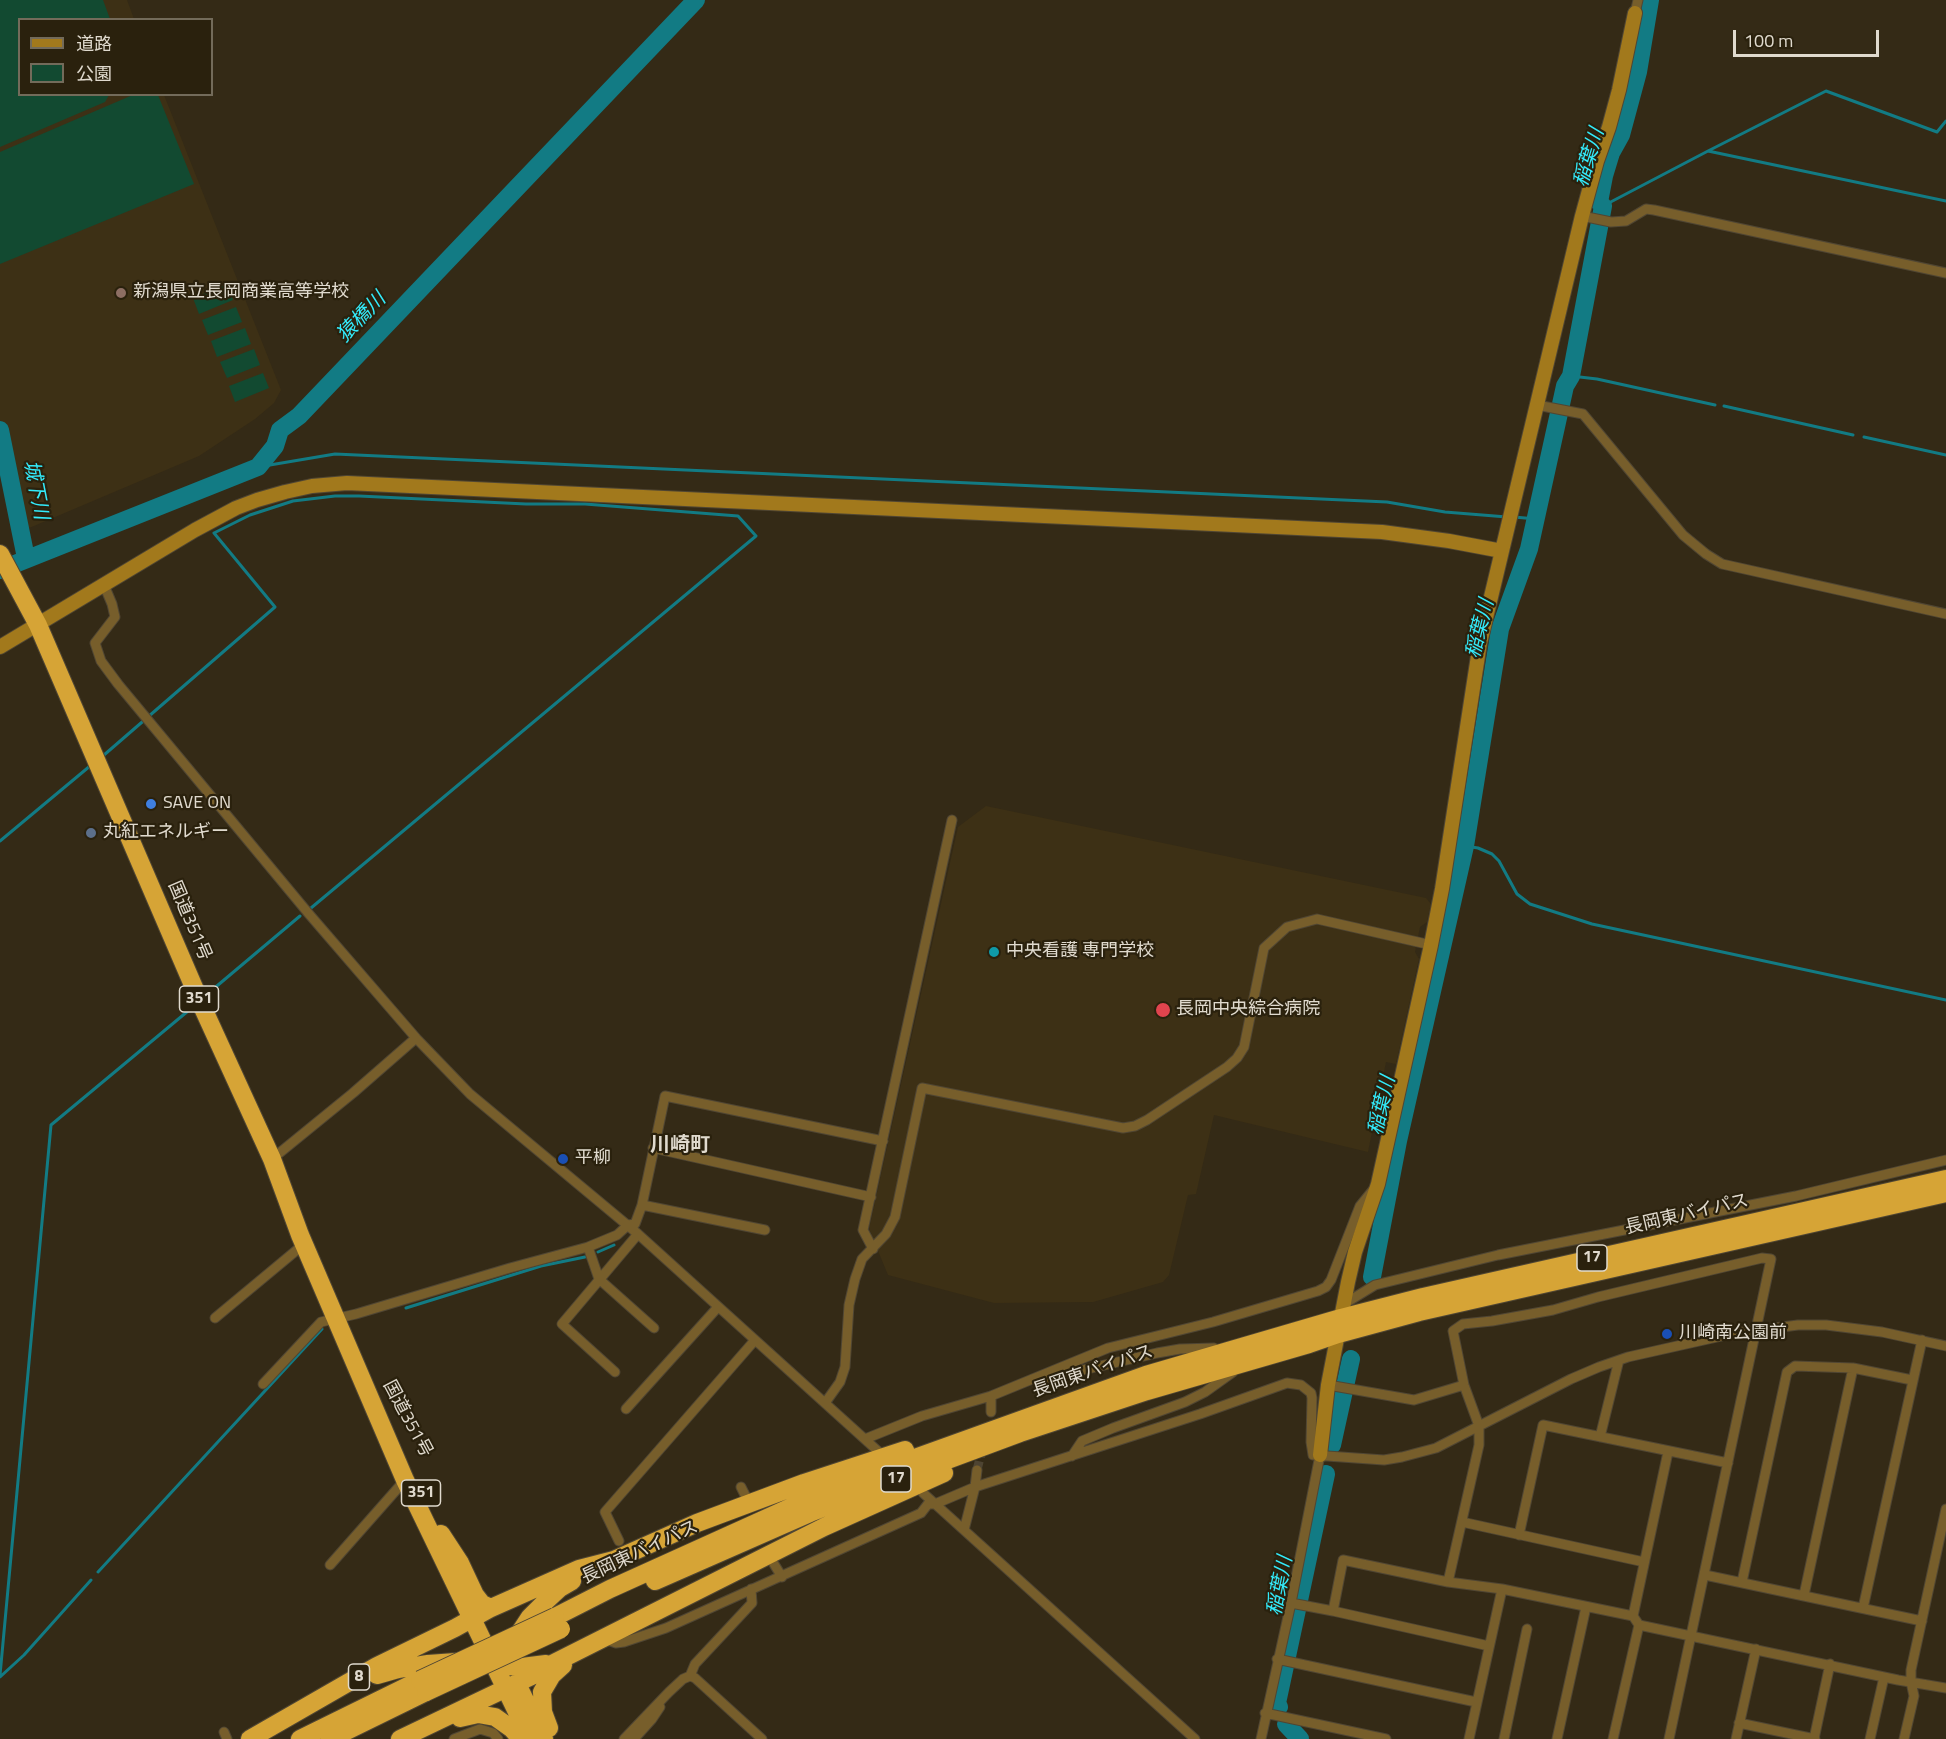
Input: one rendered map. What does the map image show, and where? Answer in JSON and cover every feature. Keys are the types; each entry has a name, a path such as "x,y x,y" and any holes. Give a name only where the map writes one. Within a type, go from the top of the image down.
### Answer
{"highway":[{"name":"国道351号","path":"0,554 38,625 202,1006 272,1159 304,1244 405,1480 480,1613"},
{"name":"長岡東バイパス","path":"300,1739 423,1686 501,1669 558,1623 610,1589 798,1504 912,1459 1146,1375 1309,1344 1341,1318 1503,1278 1946,1179"},
{"name":"長岡東バイパス","path":"1341,1318 1528,1287 1946,1193"},
{"name":"長岡東バイパス","path":"558,1623 585,1614 810,1513 923,1469 1242,1355"},
{"name":"国道351号","path":"359,1373 394,1434 480,1613"},
{"name":"17","path":"480,1613 579,1569 614,1560 697,1523 804,1483 1102,1385 1146,1375"},
{"name":"17","path":"501,1669 554,1663 855,1513 1094,1408"},
{"path":"403,1738 487,1698 512,1644 530,1617 560,1588 614,1560"},
{"path":"480,1613 530,1739"},
{"name":"8","path":"250,1739 377,1666 455,1628 480,1613"},
{"path":"554,1739 543,1712 542,1692 545,1684 561,1667 605,1639"},
{"path":"349,1683 398,1669 448,1662 501,1669"},
{"path":"501,1669 544,1739"},
{"name":"長岡東バイパス","path":"330,1739 423,1686"},
{"path":"403,1738 432,1731 468,1715 487,1714 504,1722 521,1739"}],"street":[{"path":"1261,1739 1320,1455 1333,1385 1341,1318 1355,1252 1378,1184 1431,945 1442,889 1480,643 1541,405 1596,161 1609,127 1619,90 1636,6"},
{"path":"1585,216 1611,222 1626,221 1646,209 1654,210 1946,273"},
{"path":"1541,405 1583,414 1683,535 1722,564 1946,614"},
{"path":"0,647 195,530 236,508 285,492 312,486 347,483 395,483 1382,532 1449,541 1502,552"},
{"path":"104,585 115,617 95,643 95,648 108,671 309,914 416,1038 470,1094 628,1225 879,1452"},
{"path":"873,1249 864,1230 952,820"},
{"path":"825,1403 840,1382 845,1367 849,1305 862,1259 886,1234 894,1217 922,1088 1123,1128 1135,1126 1227,1067 1237,1058 1244,1047 1264,948 1287,927 1317,919 1431,945"},
{"path":"272,1159 416,1038"},
{"path":"263,1384 321,1322 588,1247 617,1235 628,1225 635,1224 642,1205 665,1096 883,1141"},
{"path":"653,1148 871,1197"},
{"path":"1341,1318 1375,1285 1498,1255 1796,1196 1946,1160"},
{"path":"865,1439 922,1416 991,1396 1108,1348 1318,1292 1331,1280 1360,1206 1378,1184"},
{"path":"642,1205 765,1230"},
{"path":"615,1372 562,1324 638,1234"},
{"path":"215,1318 304,1244"},
{"path":"588,1247 599,1279 654,1328"},
{"path":"1448,1582 1479,1445 1479,1426 1464,1385 1453,1331 1463,1324 1553,1310 1762,1258 1771,1259 1669,1739"},
{"path":"626,1409 718,1307"},
{"path":"605,1639 616,1643 666,1628 921,1513 928,1504 935,1504 975,1487 1200,1414 1287,1383 1301,1385 1311,1393 1313,1455 1373,1459 1402,1457 1436,1448 1571,1379 1619,1360 1757,1329 1826,1325 1882,1332 1946,1346"},
{"path":"619,1541 604,1512 755,1340"},
{"path":"1863,1608 1922,1340"},
{"path":"1022,1384 1180,1349 1242,1355"},
{"path":"1072,1456 1082,1441 1185,1402 1205,1392 1242,1355"},
{"path":"1600,1437 1619,1360"},
{"path":"1742,1582 1787,1372 1795,1366 1853,1368 1912,1380"},
{"path":"1804,1595 1853,1368"},
{"path":"1333,1385 1414,1400 1464,1385"},
{"path":"991,1396 991,1412"},
{"path":"1519,1534 1543,1425 1728,1463"},
{"path":"1613,1739 1639,1625 1634,1616 1668,1452"},
{"path":"964,1530 977,1470"},
{"path":"330,1565 405,1480"},
{"path":"741,1487 746,1497"},
{"path":"923,1493 1195,1739"},
{"path":"1904,1739 1914,1696 1911,1671 1946,1509"},
{"path":"1462,1522 1644,1562"},
{"path":"1333,1611 1343,1560 1634,1616"},
{"path":"774,1564 782,1577"},
{"path":"1705,1575 1922,1621"},
{"path":"624,1739 669,1692 683,1679 690,1676 695,1664 752,1603 751,1589"},
{"path":"1469,1739 1502,1589"},
{"path":"1291,1603 1490,1646"},
{"path":"1557,1739 1586,1607"},
{"path":"1639,1625 1946,1688"},
{"path":"1504,1739 1527,1629"},
{"path":"1736,1739 1756,1649"},
{"path":"1277,1659 1476,1702"},
{"path":"1739,1723 1814,1739 1830,1664"},
{"path":"690,1676 762,1739"},
{"path":"1870,1739 1884,1677"},
{"path":"634,1739 652,1719 669,1692"},
{"path":"1265,1713 1386,1739"},
{"path":"454,1739 480,1729 493,1733 498,1739"}],"shaded area":[{"name":"新潟県立長岡商業高等学校","path":"0,0 127,0 134,18 18,18 18,96 164,96 281,390 274,403 255,419 199,456 15,534 0,435"},
{"name":"長岡中央綜合病院","path":"986,806 1426,898 1431,904 1427,922 1420,927 1415,952 1419,959 1396,1064 1386,1062 1368,1152 1214,1115 1196,1194 1188,1195 1169,1275 1163,1282 1093,1302 994,1303 888,1275 869,1229 958,827"}],"green space":[{"path":"0,0 103,0 110,18 18,18 18,96 108,96 105,102 0,147"},
{"path":"130,96 158,96 194,184 0,264 0,152"},
{"path":"227,284 233,300 199,314 193,298"},
{"path":"236,307 242,322 208,335 202,320"},
{"path":"245,328 251,344 217,357 211,341"},
{"path":"254,349 260,365 227,378 220,362"},
{"path":"263,373 269,388 235,402 229,386"}],"waterway":[{"name":"猿橋川","path":"0,570 258,467 275,446 280,430 299,416 696,0"},
{"name":"稲葉川","path":"1372,1277 1398,1141 1465,846 1500,629 1529,549 1565,386 1571,376 1603,206 1599,202 1604,176 1611,153 1621,135 1638,72 1650,0"},
{"path":"1708,151 1826,91 1937,132 1946,121"},
{"path":"1603,206 1708,151 1946,201"},
{"path":"1571,376 1597,379 1715,405"},
{"path":"1724,406 1853,435"},
{"name":"城下川","path":"0,430 26,558"},
{"path":"1864,437 1946,455"},
{"path":"258,467 335,454 1387,502 1445,512 1507,517"},
{"path":"104,755 275,607 214,533 250,515 293,501 335,496 526,504 585,504 738,516 756,536 311,908"},
{"path":"1514,517 1536,519"},
{"path":"0,841 90,766"},
{"path":"1465,846 1492,854 1499,861 1517,894 1530,904 1592,924 1946,1000"},
{"path":"205,996 300,916"},
{"path":"0,1675 51,1125 194,1006"},
{"path":"598,1252 614,1245"},
{"path":"406,1308 541,1266 585,1257"},
{"path":"98,1572 322,1329"},
{"name":"稲葉川","path":"1332,1445 1351,1359"},
{"name":"稲葉川","path":"1279,1707 1277,1703 1326,1474"},
{"path":"0,1677 24,1655 91,1580"},
{"name":"稲葉川","path":"1286,1724 1300,1739"}],"tunnel":[{"path":"977,1470 983,1446"}],"place":[{"name":"新潟県立長岡商業高等学校","path":"121,293"},
{"name":"SAVE ON","path":"151,804"},
{"name":"丸紅エネルギー","path":"91,833"},
{"name":"中央看護 専門学校","path":"994,952"},
{"name":"長岡中央綜合病院","path":"1163,1010"},
{"name":"平柳","path":"563,1159"},
{"name":"川崎南公園前","path":"1667,1334"}],"district":[{"name":"川崎町","path":"680,1146"}]}
